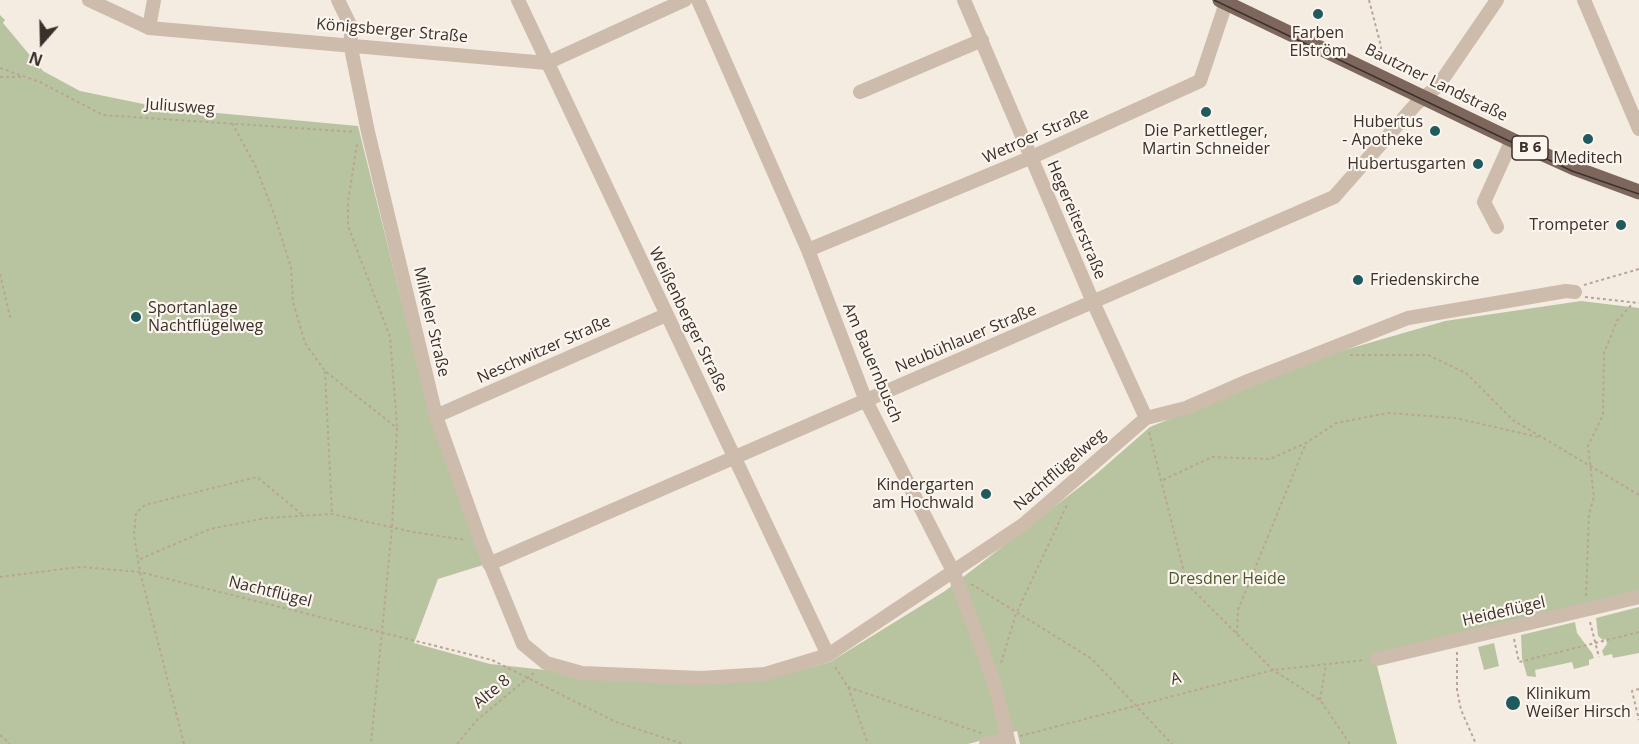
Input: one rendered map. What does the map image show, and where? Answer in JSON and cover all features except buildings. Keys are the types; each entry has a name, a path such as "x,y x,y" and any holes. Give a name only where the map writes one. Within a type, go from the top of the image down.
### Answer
{"main road":[{"name":"Bautzner Landstraße","path":"1223,1 1512,140 1574,168 1639,192"}],"street":[{"name":"Königsberger Straße","path":"89,0 149,28 350,43 547,63"},
{"path":"149,28 154,0"},
{"name":"Milkeler Straße","path":"339,0 352,29 350,43 363,132 436,416 489,564 523,644"},
{"name":"Weißenberger Straße","path":"518,0 666,315 737,458 828,655"},
{"path":"547,63 685,0"},
{"name":"Am Bauernbusch","path":"698,0 808,250 866,400 954,573 995,685 1001,742"},
{"name":"Hegereiterstraße","path":"964,0 1093,302 1146,418"},
{"path":"1584,0 1639,129"},
{"name":"Wetroer Straße","path":"808,250 1032,157 1200,81 1223,1"},
{"name":"Neubühlauer Straße","path":"489,564 1334,197 1424,97 1438,86 1495,1"},
{"path":"860,92 982,40"},
{"path":"1497,227 1484,202 1512,140"},
{"name":"Nachtflügelweg","path":"523,644 546,663 582,672 701,678 765,674 828,655 954,573 1024,524 1146,418 1186,408 1408,318 1566,291 1575,292"},
{"name":"Neschwitzer Straße","path":"436,416 666,315"},
{"name":"Heideflügel","path":"1377,659 1639,597"}],"path":[{"path":"1369,0 1381,46 1380,61"},
{"name":"Juliusweg","path":"0,68 28,77 103,115 363,132"},
{"path":"0,77 28,77"},
{"path":"232,123 255,165 272,208 291,267 293,302 305,343 325,371 397,428"},
{"path":"363,132 348,202 348,226 390,337 397,428 392,528 371,744"},
{"path":"1639,269 1581,286 1575,292 1583,297 1639,303"},
{"path":"0,274 11,321"},
{"path":"1599,657 1585,594 1589,514 1594,497 1588,446 1603,415 1604,353 1617,321 1634,302"},
{"path":"1342,355 1428,355 1466,373 1513,420 1639,495"},
{"path":"325,371 332,514"},
{"path":"1163,480 1212,457 1270,459 1306,443 1336,423 1388,413 1455,418 1539,437"},
{"path":"1146,418 1187,584 1273,670 1320,700 1350,744"},
{"path":"1237,634 1238,610 1306,443"},
{"path":"184,744 140,572 134,535 136,513 145,505 257,477 304,516"},
{"path":"995,685 1016,614 1068,501"},
{"path":"139,560 210,529 266,518 332,514 392,528 481,542"},
{"name":"Nachtflügel","path":"0,577 79,567 140,572 492,660 616,722 683,744"},
{"path":"954,573 1016,614 1092,659 1172,744"},
{"path":"1511,627 1519,662 1639,632"},
{"path":"1457,649 1457,690 1461,710 1476,744"},
{"path":"828,655 848,687 868,744"},
{"name":"A","path":"1001,742 1273,670 1377,659"},
{"name":"Alte 8","path":"457,744 477,720 546,663"},
{"path":"1320,700 1326,664"},
{"path":"848,687 960,724 1001,742"},
{"path":"1626,692 1639,688"},
{"path":"1632,691 1639,720"},
{"path":"0,735 10,744"}],"green space":[{"name":"Dresdner Heide","path":"0,15 5,20 3,23 43,71 80,91 163,108 358,126 430,415 483,565 438,579 414,643 490,664 583,674 765,680 830,662 945,591 1094,476 1150,427 1324,356 1445,321 1581,301 1639,308 1639,593 1376,662 1397,744 1020,744 1017,731 968,744 0,744"},
{"path":"1639,607 1639,653 1613,658 1612,654 1604,656 1602,651 1607,644 1606,639 1603,640 1598,636 1596,618"},
{"path":"1575,622 1577,633 1594,658 1589,660 1589,665 1574,669 1572,662 1535,670 1536,677 1527,676 1522,658 1521,635"},
{"path":"1494,643 1499,666 1484,670 1478,647"}],"tram line":[{"path":"1214,0 1572,171 1639,194"}],"place":[{"name":"Farben Elström","path":"1318,14"},
{"name":"Die Parkettleger, Martin Schneider","path":"1206,112"},
{"name":"Hubertus - Apotheke","path":"1435,131"},
{"name":"Meditech","path":"1588,139"},
{"name":"Hubertusgarten","path":"1478,164"},
{"name":"Trompeter","path":"1621,225"},
{"name":"Friedenskirche","path":"1358,280"},
{"name":"Sportanlage Nachtflügelweg","path":"136,317"},
{"name":"Kindergarten am Hochwald","path":"986,494"},
{"name":"Klinikum Weißer Hirsch","path":"1513,703"}]}
